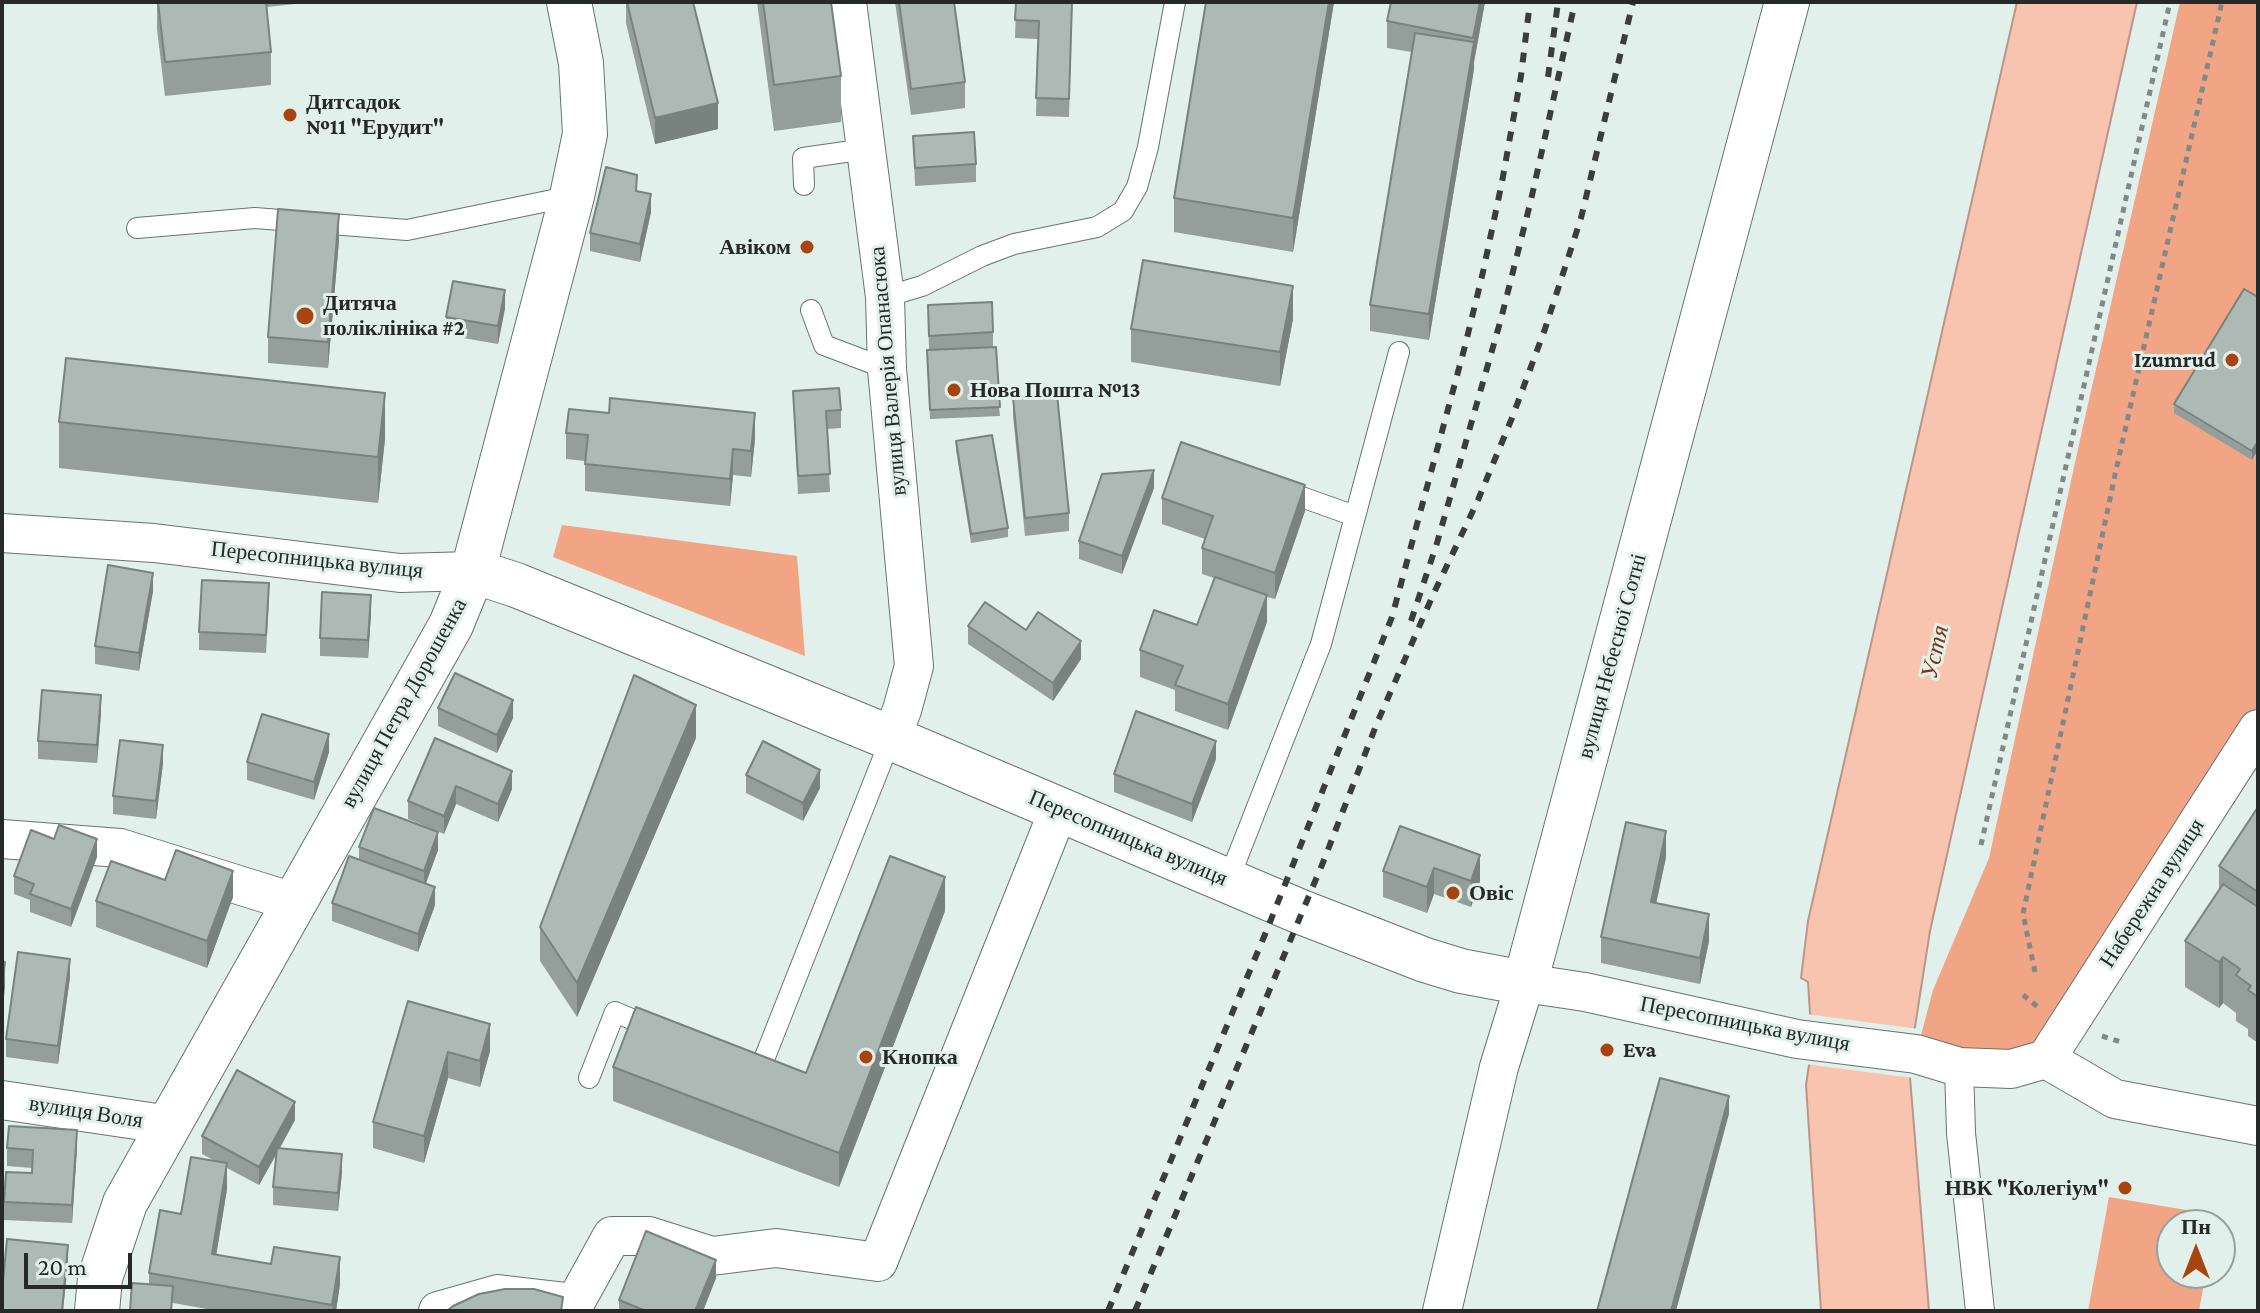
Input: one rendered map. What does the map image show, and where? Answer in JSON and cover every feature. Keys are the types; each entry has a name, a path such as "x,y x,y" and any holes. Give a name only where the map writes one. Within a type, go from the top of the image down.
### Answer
{"street":[{"name":"вулиця Петра Дорошенка","path":"97,1311 100,1278 125,1203 451,625 473,571 572,196 585,134 581,63 569,2"},
{"name":"вулиця Валерія Опанасюка","path":"847,2 885,297 887,369 914,666 891,738"},
{"name":"вулиця Небесної Сотні","path":"1442,1311 1499,1067 1525,983 1787,2"},
{"name":"Пересопницька вулиця","path":"2,533 154,543 400,573 473,571 516,585 891,738 1301,912 1425,960 1461,971 1585,992 1797,1039 1916,1054 1959,1067 2011,1069 2046,1059"},
{"name":"Набережна вулиця","path":"2046,1059 2258,729"},
{"path":"438,1311 498,1294 575,1303 612,1236 649,1236 712,1256 776,1248 878,1262 1059,809"},
{"path":"2,839 120,848 293,902"},
{"path":"2046,1059 2115,1099 2258,1126"},
{"path":"1959,1067 1961,1133 1980,1311"},
{"name":"вулиця Воля","path":"2,1100 170,1125"}],"lane":[{"path":"885,297 922,286 1014,244 1097,227 1123,211 1137,187 1148,147 1175,2"},
{"path":"804,185 803,158 866,149"},
{"path":"137,228 255,218 407,230 572,196"},
{"path":"811,310 824,345 887,369"},
{"path":"1228,881 1321,644 1399,352"},
{"path":"1257,481 1355,516"},
{"path":"730,1060 759,1072 891,738"},
{"path":"589,1078 615,1012 672,1036"}],"path":[{"path":"1981,845 2170,2"},
{"path":"2035,972 2023,914 2120,454 2222,2"},
{"path":"2023,995 2040,1009"},
{"path":"2101,1036 2121,1042"}],"shaded area":[{"path":"2180,2 2258,2 2258,729 2046,1059 1916,1054 1933,990 1989,858"},
{"path":"562,525 797,556 805,656 553,557"},
{"path":"2109,1197 2180,1209 2156,1209 2156,1289 2203,1289 2199,1311 2088,1311"}],"water":[{"name":"Устя","path":"2017,2 2137,2 1930,931 1909,1065 1929,1311 1821,1311 1806,1085 1812,1045 1808,982 1801,978 1808,921"}],"pier":[{"path":"1806,1014 1919,1029 1913,1078 1805,1064 1808,1045"}],"building":[{"path":"158,2 266,2 271,52 165,62"},
{"path":"627,2 693,2 718,103 655,118"},
{"path":"763,2 831,2 841,76 774,85"},
{"path":"899,2 954,2 965,82 911,89"},
{"path":"1016,2 1072,2 1069,99 1036,98 1039,21 1015,20"},
{"path":"1206,2 1329,2 1293,218 1174,198"},
{"path":"1391,2 1480,2 1473,38 1387,21"},
{"path":"1415,33 1474,42 1429,314 1370,305"},
{"path":"974,132 976,164 915,168 913,136"},
{"path":"606,167 637,175 636,191 651,194 640,244 590,233"},
{"path":"278,209 339,214 328,342 268,337"},
{"path":"1143,260 1293,286 1280,352 1131,329"},
{"path":"453,281 505,290 498,326 446,317"},
{"name":"Izumrud","path":"2244,289 2258,297 2258,441 2252,451 2174,404"},
{"path":"992,302 993,332 929,336 928,305"},
{"path":"996,347 1000,407 930,410 927,350"},
{"path":"66,358 385,393 378,457 59,422"},
{"path":"839,388 841,410 826,411 830,474 798,476 793,391"},
{"path":"1057,394 1069,513 1025,518 1013,398"},
{"path":"610,398 755,413 751,451 733,449 730,479 585,464 588,435 566,433 569,409 609,413"},
{"path":"992,435 1008,528 971,534 956,441"},
{"path":"1181,442 1305,485 1275,573 1202,548 1213,516 1162,498"},
{"path":"1154,470 1122,556 1079,541 1102,474"},
{"path":"108,565 153,573 139,653 95,646"},
{"path":"1215,577 1267,595 1228,704 1175,685 1183,666 1140,650 1154,610 1197,625"},
{"path":"202,580 269,583 266,635 199,632"},
{"path":"322,592 371,595 368,640 320,638"},
{"path":"985,602 1026,630 1038,612 1081,641 1053,683 968,626"},
{"path":"455,673 513,700 497,735 438,708"},
{"path":"634,675 696,705 577,983 540,927"},
{"path":"42,690 101,695 97,745 38,741"},
{"path":"1136,711 1216,741 1192,804 1114,774"},
{"path":"262,714 329,734 314,782 247,762"},
{"path":"435,738 512,771 498,804 456,786 444,816 408,801"},
{"path":"120,740 163,745 156,801 113,796"},
{"path":"763,741 820,770 803,803 746,775"},
{"path":"2258,807 2258,892 2219,866"},
{"path":"374,808 438,832 424,871 359,847"},
{"path":"1626,822 1666,831 1651,902 1709,914 1700,958 1601,937"},
{"path":"59,825 97,839 71,909 30,894 34,884 14,876 31,830 54,839"},
{"path":"1400,826 1480,855 1471,881 1434,868 1427,887 1383,871"},
{"path":"176,850 233,871 207,941 96,901 111,861 165,880"},
{"path":"349,856 435,887 418,934 332,903"},
{"path":"890,856 945,877 839,1153 613,1067 636,1007 806,1073"},
{"path":"2223,884 2258,907 2258,997 2248,990 2251,986 2236,975 2240,969 2223,957 2219,962 2185,941"},
{"path":"18,952 70,959 58,1046 6,1039"},
{"path":"408,1001 490,1024 480,1061 448,1052 424,1136 373,1122"},
{"path":"237,1070 295,1102 259,1167 202,1136"},
{"path":"1660,1078 1729,1096 1671,1311 1597,1311"},
{"path":"9,1126 77,1130 72,1205 4,1202 6,1172 32,1173 33,1150 7,1148"},
{"path":"277,1148 342,1154 338,1193 273,1187"},
{"path":"191,1157 227,1163 212,1254 271,1264 274,1247 340,1257 332,1305 149,1273 160,1210 181,1214"},
{"path":"646,1231 716,1260 695,1311 646,1311 619,1300"},
{"path":"7,1239 68,1245 62,1311 2,1311"},
{"path":"132,1283 173,1286 171,1311 130,1311"},
{"path":"505,1289 534,1289 563,1297 561,1311 447,1311 479,1294"}],"railway":[{"path":"1108,1311 1266,932 1392,617 1483,272 1521,76 1530,2"},
{"path":"1548,77 1558,2"},
{"path":"1411,621 1437,543 1501,319 1575,2"},
{"path":"1135,1311 1324,860 1377,723 1512,418 1581,218 1633,2"}],"place":[{"name":"Дитсадок №11 \"Ерудит\"","path":"290,115"},
{"name":"Авіком","path":"807,247"},
{"name":"Дитяча поліклініка #2","path":"305,316"},
{"name":"Izumrud","path":"2232,360"},
{"name":"Нова Пошта №13","path":"954,390"},
{"name":"Овіс","path":"1453,893"},
{"name":"Eva","path":"1607,1050"},
{"name":"Кнопка","path":"866,1057"},
{"name":"НВК \"Колегіум\"","path":"2125,1188"}]}
